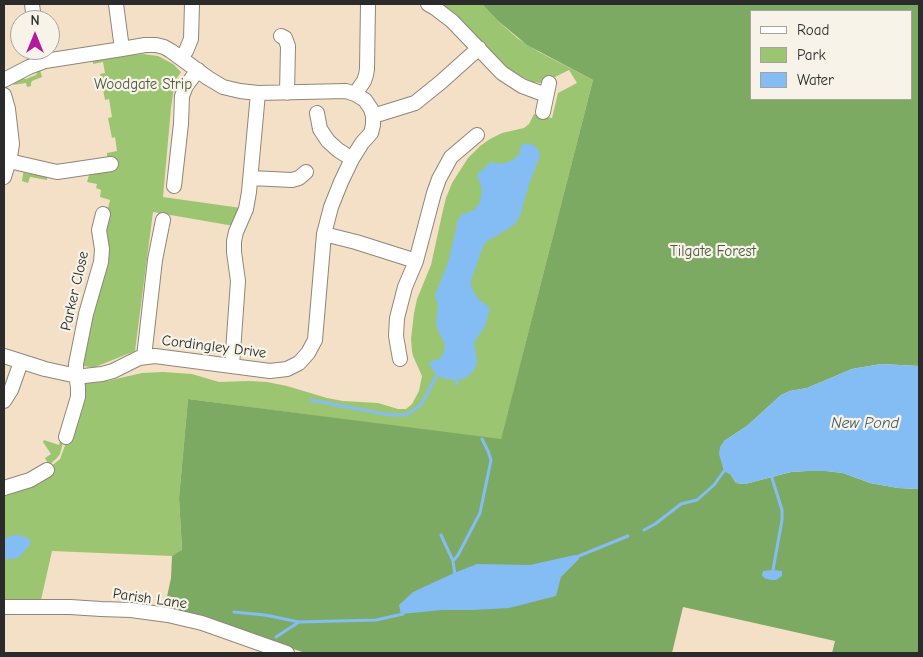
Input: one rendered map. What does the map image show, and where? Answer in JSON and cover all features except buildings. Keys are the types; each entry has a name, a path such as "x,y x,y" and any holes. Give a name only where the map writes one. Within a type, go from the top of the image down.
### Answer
{"street":[{"path":"116,4 122,49"},
{"path":"181,58 186,52 191,39 192,4"},
{"path":"355,94 364,81 367,69 368,4"},
{"path":"428,4 452,21 511,80 522,86 547,89 543,112"},
{"path":"281,36 285,38 288,46 287,94"},
{"path":"60,55 151,45 160,46 171,51 223,87 258,94 346,91 365,100 373,116 414,103 479,48"},
{"path":"4,80 38,60"},
{"path":"174,186 182,96 186,86 198,70"},
{"path":"232,366 238,281 234,241 246,209 251,178 258,94"},
{"path":"4,95 7,103 11,135 11,151 4,177"},
{"path":"317,113 320,129 328,141 352,159"},
{"name":"Cordingley Drive","path":"4,356 45,369 76,375 102,374 113,371 134,360 155,356 264,370 281,370 295,365 313,346 316,335 325,231 333,200 352,159 371,133 373,116"},
{"path":"400,359 396,336 397,318 405,287 416,261 439,179 451,158 477,135"},
{"path":"9,161 57,172 111,164"},
{"path":"251,178 292,180 299,178 306,172"},
{"name":"Parker Close","path":"76,375 76,364 86,314 101,262 102,250 99,230 103,214"},
{"path":"144,357 155,260 163,220"},
{"path":"325,231 416,261"},
{"path":"4,401 11,390 21,362"},
{"path":"66,438 78,397 78,380 76,375"},
{"path":"4,488 30,480 47,470"},
{"name":"Parish Lane","path":"4,607 86,608 168,614 202,623 287,653"}],"green space":[{"path":"440,4 482,4 517,38 539,52 593,80 501,440 188,399 179,498 182,551 172,556 52,551 41,600 4,602 4,496 11,494 13,489 49,468 60,459 67,440 81,383 107,381 142,373 163,372 192,374 219,382 267,382 327,398 378,403 398,409 406,409 412,404 419,391 422,376 412,351 411,339 414,313 417,299 431,265 446,198 452,183 468,158 490,139 502,133 524,128 529,124 534,114 552,118 558,93 577,83 569,70 541,83 532,82 519,75 504,65 453,12"},
{"name":"Tilgate Forest","path":"482,4 919,4 919,366 881,364 852,369 807,388 790,391 781,395 747,426 724,441 731,475 736,483 745,484 791,472 826,471 843,473 870,483 898,488 919,489 919,653 832,653 835,641 683,607 672,653 305,653 165,606 171,578 172,556 182,550 179,498 188,399 501,439 593,80 527,45 497,20"},
{"name":"Woodgate Strip","path":"143,54 158,56 173,64 181,72 175,81 171,108 163,197 241,208 234,226 153,212 135,351 95,367 89,367 84,366 83,351 87,348 90,331 88,325 100,291 105,220 110,200 100,197 101,190 96,188 97,184 87,182 90,172 113,164 118,165 119,163 107,158 107,153 117,151 115,137 112,138 108,118 112,117 109,99 105,100 100,74 105,73 103,62 93,64 93,61"},
{"path":"40,70 42,77 32,81 31,86 27,87 26,83 13,85 22,78 26,79 36,75"},
{"path":"24,168 26,173 44,176 47,173 47,180 30,177 28,183 22,181"},
{"path":"61,438 64,439 60,454 49,465 45,458 51,454 43,442 44,440 59,445"}],"water":[{"path":"523,144 534,145 539,151 540,156 529,184 520,216 511,227 486,242 471,280 471,286 478,299 490,308 485,327 474,344 476,366 471,374 463,379 442,378 435,373 429,363 441,358 445,349 436,323 438,306 435,295 448,263 458,220 461,215 474,210 479,204 482,192 477,177 478,174 491,162 501,164 511,161 519,155"},
{"name":"New Pond","path":"881,364 919,366 919,489 898,488 870,483 843,473 826,471 791,472 745,484 736,483 731,475 724,471 719,454 720,447 724,441 747,426 781,395 790,391 807,388 852,369"},
{"path":"14,535 30,539 30,545 18,558 4,559 4,539"},
{"path":"575,555 579,559 561,577 556,596 509,608 442,610 401,614 399,605 413,592 477,564 530,565"},
{"path":"763,571 782,571 782,576 772,580 762,576"}],"waterway":[{"path":"311,400 390,415 406,415 421,405 437,375"},
{"path":"455,575 453,561 480,513 491,460 482,439"},
{"path":"644,530 681,504 697,500 714,485 724,471"},
{"path":"772,478 782,510 773,570"},
{"path":"441,535 453,561"},
{"path":"574,558 628,536"},
{"path":"234,612 265,615 299,622"},
{"path":"276,637 299,622 376,620 403,614"}]}
